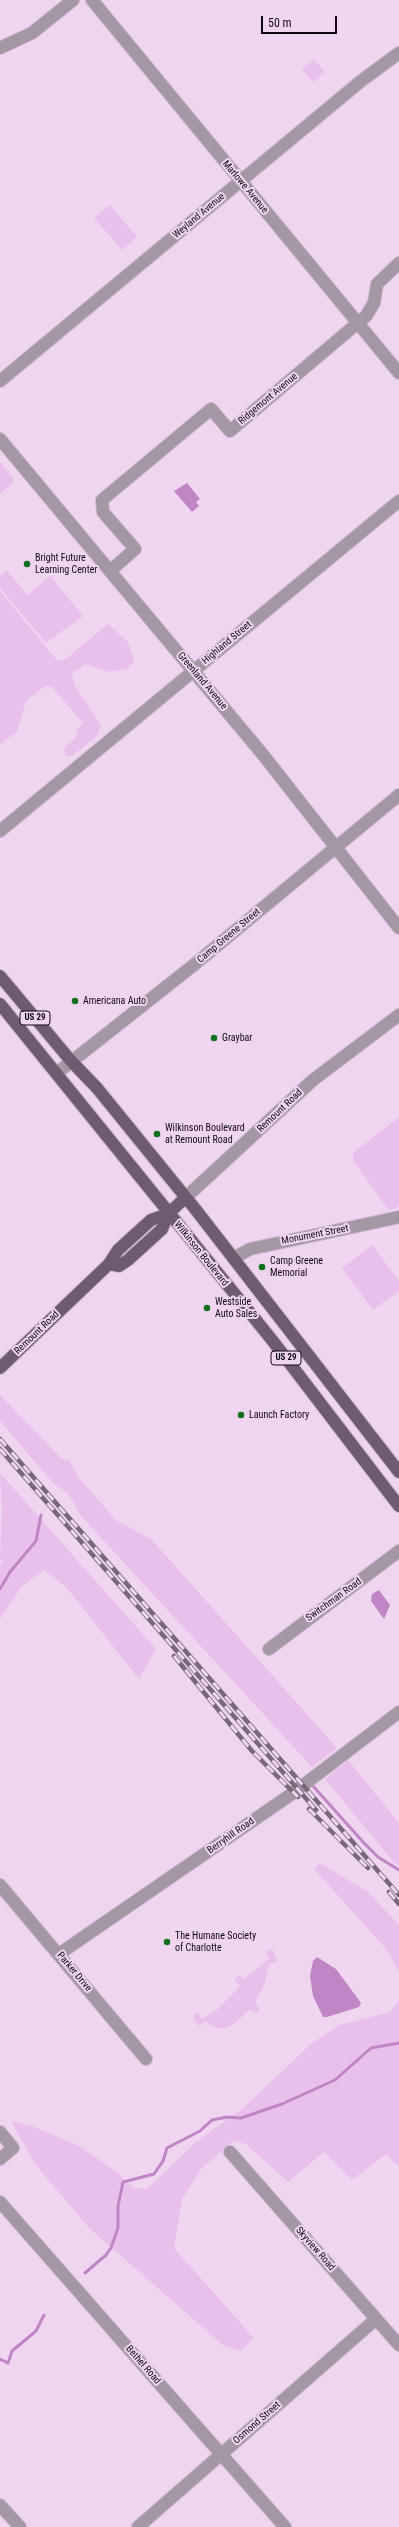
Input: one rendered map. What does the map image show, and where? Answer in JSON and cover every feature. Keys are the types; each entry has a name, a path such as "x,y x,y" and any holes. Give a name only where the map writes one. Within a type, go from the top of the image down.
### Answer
{"main road":[{"name":"US 29","path":"0,976 71,1061 97,1088 234,1258 399,1472"},
{"name":"Wilkinson Boulevard","path":"0,1004 57,1073 168,1214 272,1340 399,1506"},
{"name":"Remount Road","path":"0,1368 109,1264 118,1250 149,1221 157,1216 168,1214 185,1198"}],"street":[{"path":"0,48 32,32 73,0"},
{"name":"Marlowe Avenue","path":"92,0 240,182 399,373"},
{"name":"Weyland Avenue","path":"0,381 361,81 399,53"},
{"name":"Ridgemont Avenue","path":"110,571 135,549 103,512 102,500 211,409 230,431 370,313 377,284 399,263"},
{"name":"Greenland Avenue","path":"0,439 194,671 337,848 399,928"},
{"name":"Highland Street","path":"0,831 399,501"},
{"name":"Camp Greene Street","path":"57,1073 195,964 337,848 399,795"},
{"name":"Remount Road","path":"185,1198 313,1080 399,1015"},
{"name":"Monument Street","path":"234,1258 250,1248 399,1217"},
{"name":"Switchman Road","path":"269,1649 399,1552"},
{"name":"Berryhill Road","path":"59,1954 293,1792 399,1712"},
{"name":"Parker Drive","path":"0,1885 146,2059"},
{"path":"0,2132 13,2148 0,2159"},
{"name":"Skyview Road","path":"230,2152 399,2345"},
{"name":"Bethel Road","path":"0,2202 285,2527"},
{"name":"Osmond Street","path":"138,2527 376,2319"},
{"path":"0,2505 20,2527"}],"shaded area":[{"path":"314,59 325,72 313,82 302,70"},
{"path":"110,205 137,237 122,250 94,218"},
{"path":"0,462 13,478 13,483 0,494"},
{"path":"187,483 200,499 196,502 199,506 192,512 174,491"},
{"path":"7,570 27,595 50,576 83,616 46,643 0,588 0,576"},
{"path":"0,591 56,659 62,661 67,658 108,624 128,642 134,661 128,669 109,672 85,664 72,674 75,686 101,726 97,736 72,756 66,756 64,749 76,737 77,729 83,723 52,687 45,686 26,701 17,732 0,744"},
{"path":"399,1117 399,1204 396,1208 388,1210 353,1160 353,1153"},
{"path":"372,1245 399,1281 399,1291 373,1310 342,1268"},
{"path":"0,1395 62,1459 69,1460 79,1478 116,1520 152,1540 337,1748 312,1767 81,1516 68,1493 55,1485 0,1421"},
{"path":"0,1473 156,1649 139,1679 66,1587 44,1570 22,1586 0,1619 0,1566 3,1561 0,1559 2,1509"},
{"path":"379,1590 390,1605 384,1619 371,1601 372,1594"},
{"path":"348,1760 399,1823 399,1866 393,1861 325,1779"},
{"path":"320,1863 368,1892 399,1925 399,1971 386,1949 314,1869"},
{"path":"272,1949 277,1960 276,1963 269,1963 265,1982 255,2003 260,2008 257,2013 249,2010 235,2023 224,2029 216,2028 206,2022 199,2026 193,2019 195,2014 198,2013 202,2019 219,2008 240,1986 235,1981 237,1976 240,1975 244,1979 269,1959 266,1952"},
{"path":"317,1957 336,1969 361,2003 359,2007 323,2017 313,1996 310,1976 313,1961"},
{"path":"399,2000 399,2167 386,2154 352,2180 324,2152 288,2182 246,2144 233,2141 201,2169 182,2199 174,2248 254,2338 241,2351 224,2346 89,2228 35,2164 11,2121 32,2126 79,2146 117,2172 133,2188 147,2189 197,2141 242,2109 311,2044 339,2025 390,2012"}],"waterway":[{"path":"0,1589 10,1572 36,1541 41,1515"},
{"path":"313,1786 378,1857 399,1870"},
{"path":"85,2273 106,2255 111,2248 118,2228 118,2206 123,2182 154,2174 163,2161 167,2148 200,2131 212,2120 227,2117 241,2118 282,2104 335,2080 371,2048 399,2043"},
{"path":"0,2359 8,2363 12,2351 36,2331 44,2315"}],"railway":[{"path":"0,1439 399,1895"},
{"path":"0,1449 316,1810"},
{"path":"174,1656 252,1751 298,1797"},
{"path":"309,1809 368,1868"},
{"path":"389,1892 399,1904"}],"place":[{"name":"Bright Future Learning Center","path":"27,564"},
{"name":"Americana Auto","path":"75,1001"},
{"name":"Graybar","path":"214,1038"},
{"name":"Wilkinson Boulevard at Remount Road","path":"157,1134"},
{"name":"Camp Greene Memorial","path":"262,1267"},
{"name":"Westside Auto Sales","path":"207,1308"},
{"name":"Launch Factory","path":"241,1415"},
{"name":"The Humane Society of Charlotte","path":"167,1942"}]}
